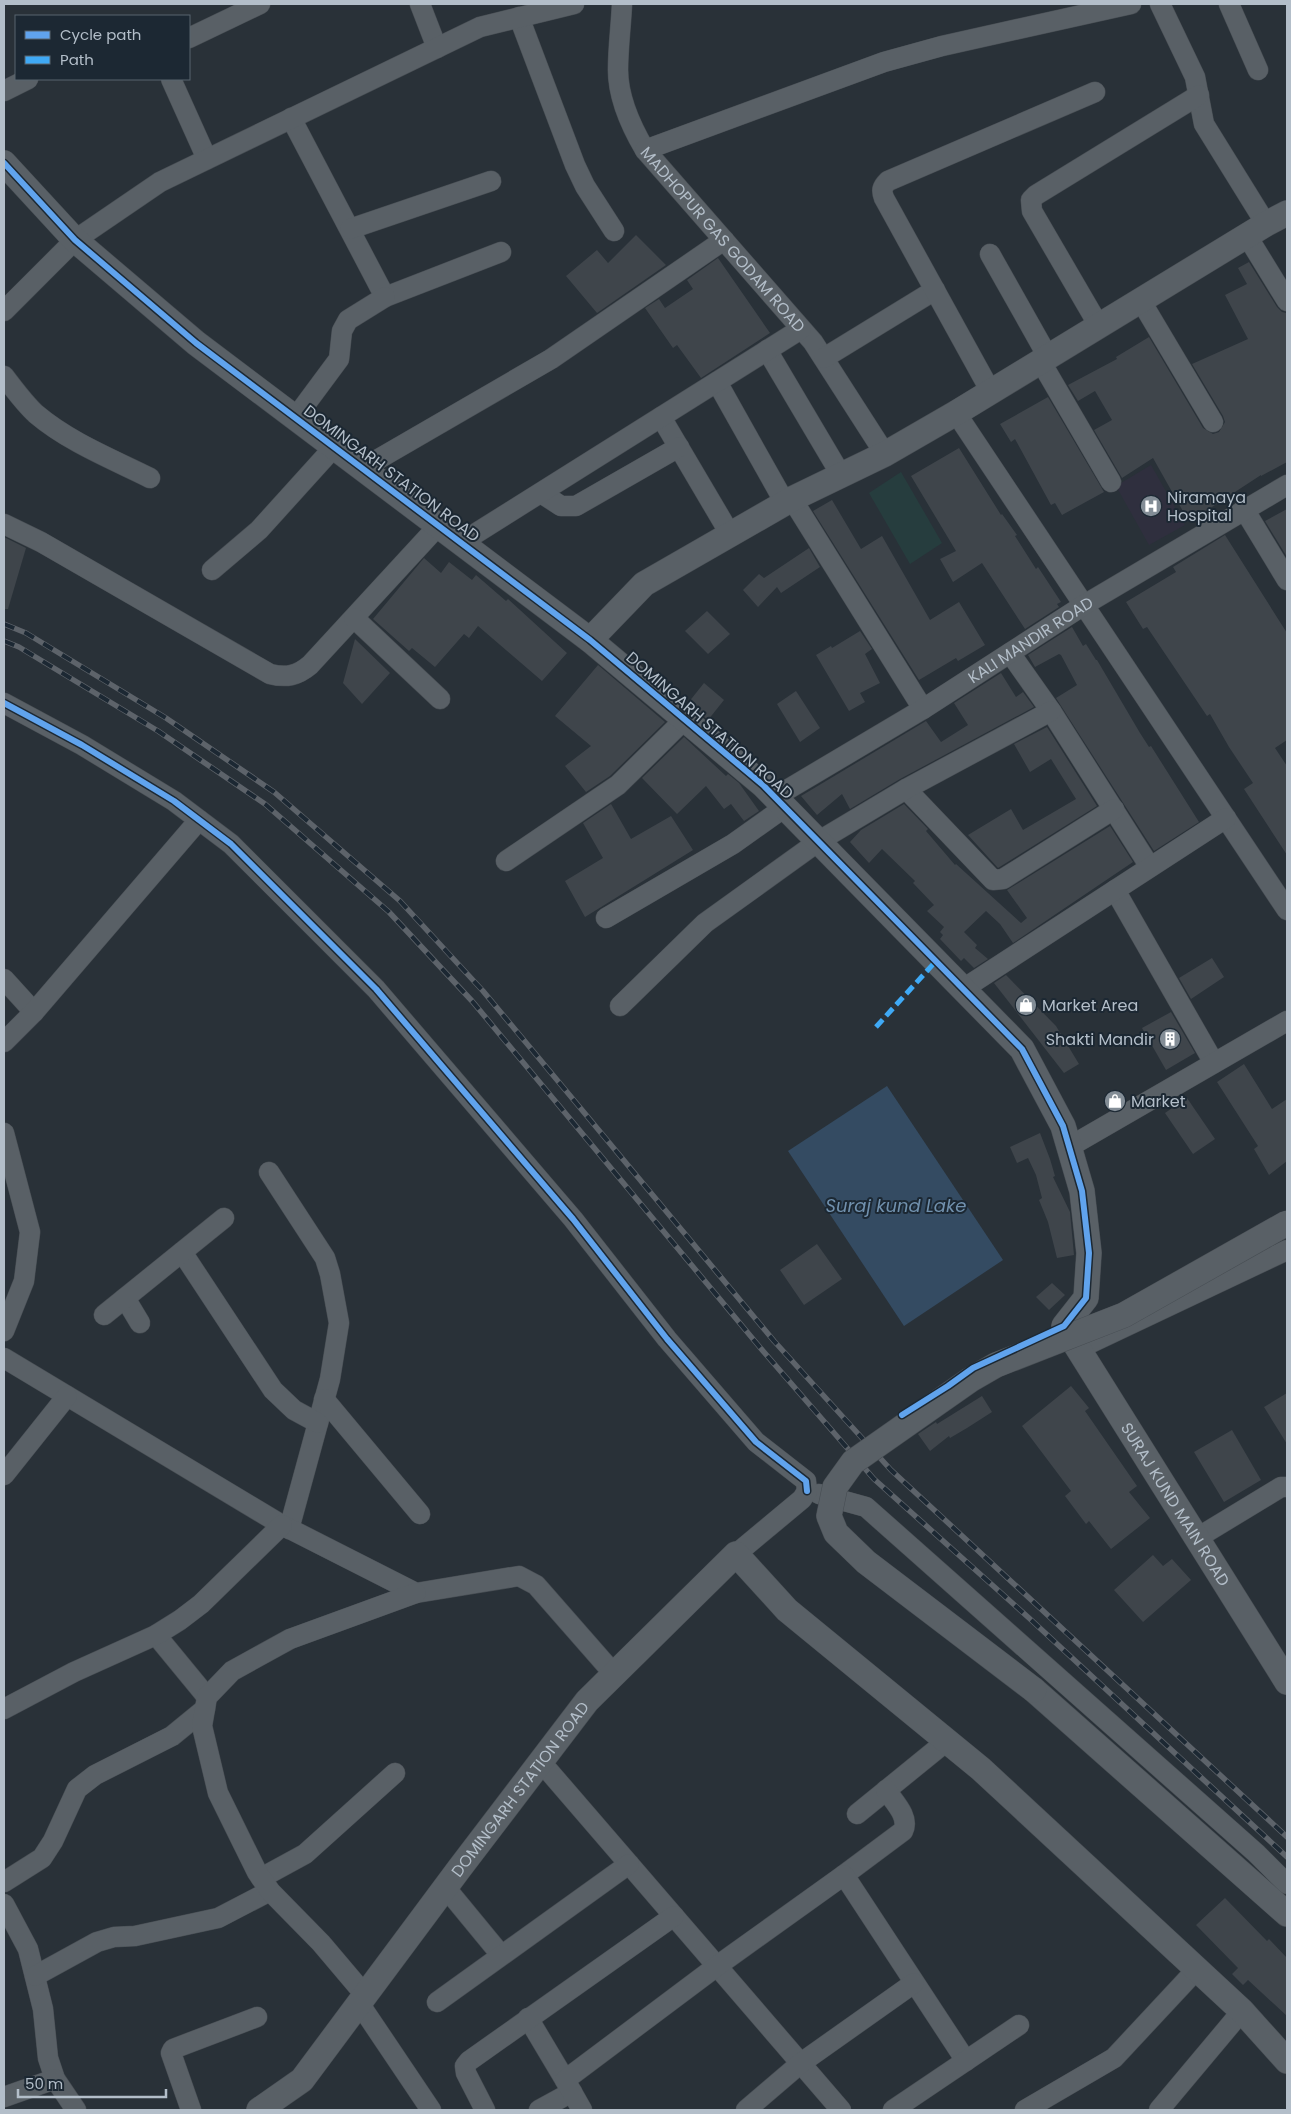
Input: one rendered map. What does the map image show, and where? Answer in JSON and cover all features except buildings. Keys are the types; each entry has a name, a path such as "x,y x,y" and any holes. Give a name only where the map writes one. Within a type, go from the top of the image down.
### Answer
{"street":[{"path":"190,38 260,4"},
{"path":"420,4 437,48"},
{"path":"4,311 75,240 160,182 480,27 574,4"},
{"name":"MADHOPUR GAS GODAM ROAD","path":"622,4 618,72 628,119 645,150 814,342 885,454"},
{"path":"645,150 884,62 942,46 1130,4"},
{"path":"1160,4 1195,77 1204,124 1267,224 1287,301"},
{"path":"1229,4 1258,70"},
{"path":"519,18 578,172 614,232"},
{"path":"4,92 26,80"},
{"path":"170,80 207,159"},
{"path":"991,392 881,191 888,181 1095,92"},
{"path":"1098,326 1032,211 1031,200 1036,194 1198,94"},
{"path":"291,118 385,297"},
{"name":"DOMINGARH STATION ROAD","path":"4,163 75,240 196,343 590,640 763,785 1022,1049 1063,1126 1082,1191 1089,1253 1086,1298 1064,1326 973,1368 902,1415"},
{"path":"350,229 492,181"},
{"path":"590,640 644,584 788,501 885,454 956,413 1267,224"},
{"path":"363,468 551,359 724,240"},
{"path":"296,417 339,359 342,331 348,320 385,297 501,252"},
{"path":"990,254 1111,482"},
{"path":"824,358 935,290"},
{"path":"1141,301 1214,422"},
{"path":"462,542 802,329"},
{"path":"767,350 840,476"},
{"path":"4,376 35,413 50,425 65,435 150,478"},
{"path":"718,382 788,501 923,709"},
{"path":"956,413 1287,910"},
{"path":"661,417 730,534"},
{"path":"212,570 259,530 334,446"},
{"path":"541,492 561,506 576,506 678,448"},
{"name":"KALI MANDIR ROAD","path":"606,918 733,844 780,802 1010,652 1084,605 1287,485"},
{"path":"1244,509 1287,580"},
{"path":"4,524 41,542 270,674 284,678 307,668 439,525"},
{"path":"354,618 440,698"},
{"path":"1010,652 1051,711 1150,867"},
{"path":"4,702 82,745 174,800 231,844 376,989 573,1219 667,1338 756,1442 806,1481 807,1491 866,1507 1248,1847 1287,1884"},
{"path":"620,1006 705,923 819,841 906,789 1051,711"},
{"path":"506,861 618,785 685,719"},
{"path":"906,789 994,880 1004,879 1114,809"},
{"path":"963,989 1226,818"},
{"path":"4,1042 34,1012 199,820"},
{"path":"1115,890 1214,1063"},
{"path":"4,979 34,1012"},
{"path":"1069,1147 1287,1021"},
{"path":"4,1133 30,1232 24,1281 4,1331"},
{"path":"4,1709 74,1672 156,1635 201,1604 286,1527 330,1379 339,1323 330,1274 325,1258 269,1172"},
{"path":"104,1315 224,1218"},
{"path":"1287,1223 1124,1315 996,1365 970,1380 853,1462 835,1487 829,1516 836,1533 866,1562 1034,1690 1287,1914"},
{"path":"1078,1349 1287,1250"},
{"path":"182,1252 273,1390 294,1410 318,1423"},
{"path":"125,1298 140,1323"},
{"name":"SURAJ KUND MAIN ROAD","path":"1064,1326 1287,1682"},
{"path":"4,1358 286,1527 416,1593"},
{"path":"4,1475 67,1396"},
{"path":"324,1399 420,1514"},
{"path":"1197,1538 1281,1487 1287,1487"},
{"name":"DOMINGARH STATION ROAD","path":"259,2110 302,2080 445,1887 587,1701 736,1554 802,1499 807,1491"},
{"path":"736,1554 787,1610 948,1740 1197,1969 1242,2011 1287,2061"},
{"path":"4,1882 42,1858 53,1841 78,1789 95,1775 172,1736 206,1703 232,1670 290,1639 416,1593 520,1576 536,1586 614,1674"},
{"path":"156,1635 206,1703 202,1726 218,1793 266,1885 320,1943 362,1999 432,2110"},
{"path":"857,1814 948,1740"},
{"path":"541,1762 841,2110"},
{"path":"35,1976 97,1942 114,1937 136,1936 218,1918 266,1885 306,1854 395,1774"},
{"path":"539,2110 717,1966 903,1831 906,1825 905,1818 886,1790"},
{"path":"437,2002 629,1864"},
{"path":"844,1875 966,2061"},
{"path":"445,1887 501,1955"},
{"path":"4,1904 28,1949 43,2009 48,2058 55,2079 76,2110"},
{"path":"485,2110 466,2073 465,2066 469,2061 674,1916"},
{"path":"1025,2110 1114,2058 1197,1969"},
{"path":"746,2110 801,2063 914,1983"},
{"path":"1159,2110 1242,2011"},
{"path":"191,2110 171,2053 173,2049 257,2017"},
{"path":"528,2018 582,2110"},
{"path":"893,2110 1019,2025"},
{"path":"4,2097 55,2079"}],"shaded area":[{"name":"Niramaya Hospital","path":"1151,465 1185,525 1149,545 1116,486"}],"green space":[{"path":"901,472 942,543 910,564 869,493"}],"water":[{"name":"Suraj kund Lake","path":"887,1086 1003,1260 904,1326 788,1151"}],"railway":[{"path":"4,624 26,633 166,718 274,792 400,901 483,991 774,1341 891,1470 1287,1837"},
{"path":"4,641 19,647 158,731 265,804 389,912 472,1001 763,1351 874,1479 1029,1618 1287,1857"}],"marked path":[{"path":"876,1027 936,961"}],"cycle path":[{"path":"4,163 75,240 196,343 590,640 763,785 1022,1049 1063,1126 1082,1191 1089,1253 1086,1298 1064,1326 973,1368 902,1415"},
{"path":"4,703 82,745 174,801 231,844 376,989 573,1219 667,1339 756,1442 806,1481 807,1491"}],"place":[{"name":"Niramaya Hospital","path":"1151,506"},
{"name":"Market Area","path":"1026,1005"},
{"name":"Shakti Mandir","path":"1170,1039"},
{"name":"Market","path":"1115,1101"}]}
